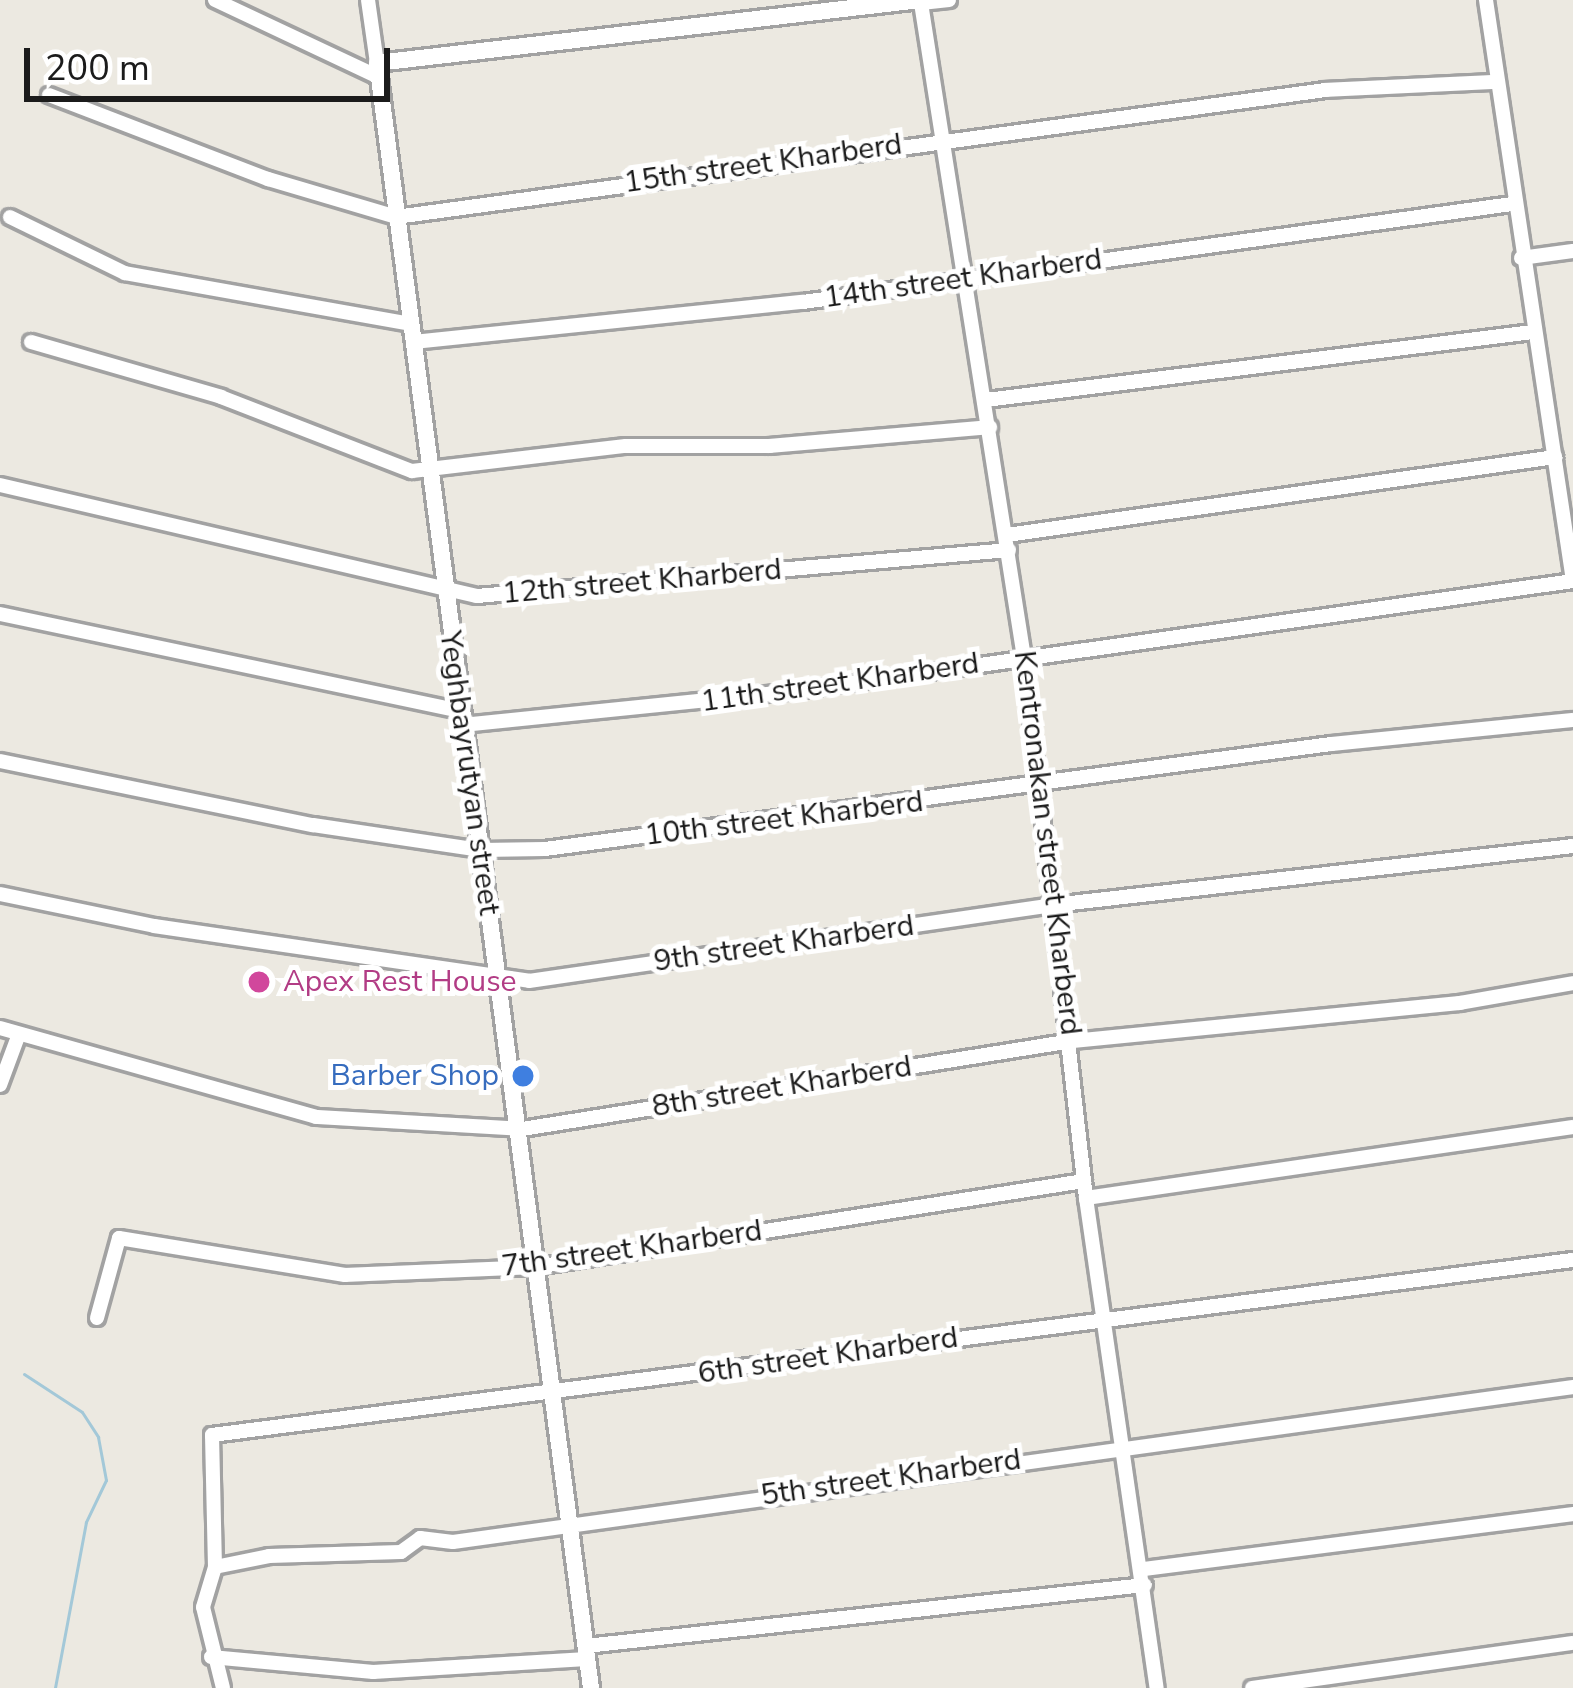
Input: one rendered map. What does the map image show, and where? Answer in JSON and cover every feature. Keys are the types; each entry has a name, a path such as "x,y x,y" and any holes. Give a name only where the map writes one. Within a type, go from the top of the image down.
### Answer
{"street":[{"path":"215,0 378,70 949,0"},
{"name":"Yeghbayrutyan street","path":"368,0 461,718 522,1129 591,1688"},
{"path":"1486,0 1512,204 1573,581"},
{"name":"Kentronakan street Kharberd","path":"921,2 947,137 1008,543 1072,1041 1086,1198 1127,1445 1156,1688"},
{"name":"15th street Kharberd","path":"49,95 268,179 396,217 947,137 1325,90 1496,82"},
{"name":"14th street Kharberd","path":"10,218 125,273 412,333 487,340 1512,204"},
{"path":"1522,258 1573,251"},
{"path":"986,400 1533,332"},
{"path":"31,342 221,397 428,472 626,446 770,446 990,427"},
{"name":"12th street Kharberd","path":"0,485 477,596 1008,543 1555,457"},
{"name":"11th street Kharberd","path":"0,614 461,718 551,721 1573,581"},
{"name":"10th street Kharberd","path":"0,761 481,850 545,849 1037,788 1330,744 1573,720"},
{"name":"9th street Kharberd","path":"0,894 529,981 1053,905 1573,846"},
{"name":"8th street Kharberd","path":"0,1028 316,1117 522,1129 1072,1041 1460,1003 1573,983"},
{"path":"0,1084 19,1034"},
{"path":"1086,1198 1573,1126"},
{"name":"7th street Kharberd","path":"97,1318 118,1238 345,1275 536,1268 1084,1181"},
{"name":"6th street Kharberd","path":"215,1567 212,1436 1573,1260"},
{"name":"5th street Kharberd","path":"215,1567 269,1556 401,1552 420,1538 452,1542 569,1522 1573,1387"},
{"path":"211,1657 373,1672 586,1652 1573,1514"},
{"path":"215,1567 203,1607 211,1657 223,1688"},
{"path":"1252,1688 1573,1643"}],"waterway":[{"path":"24,1374 82,1412 98,1437 106,1480 86,1522 55,1688"}],"place":[{"name":"Apex Rest House","path":"259,982"},
{"name":"Barber Shop","path":"523,1076"}]}
